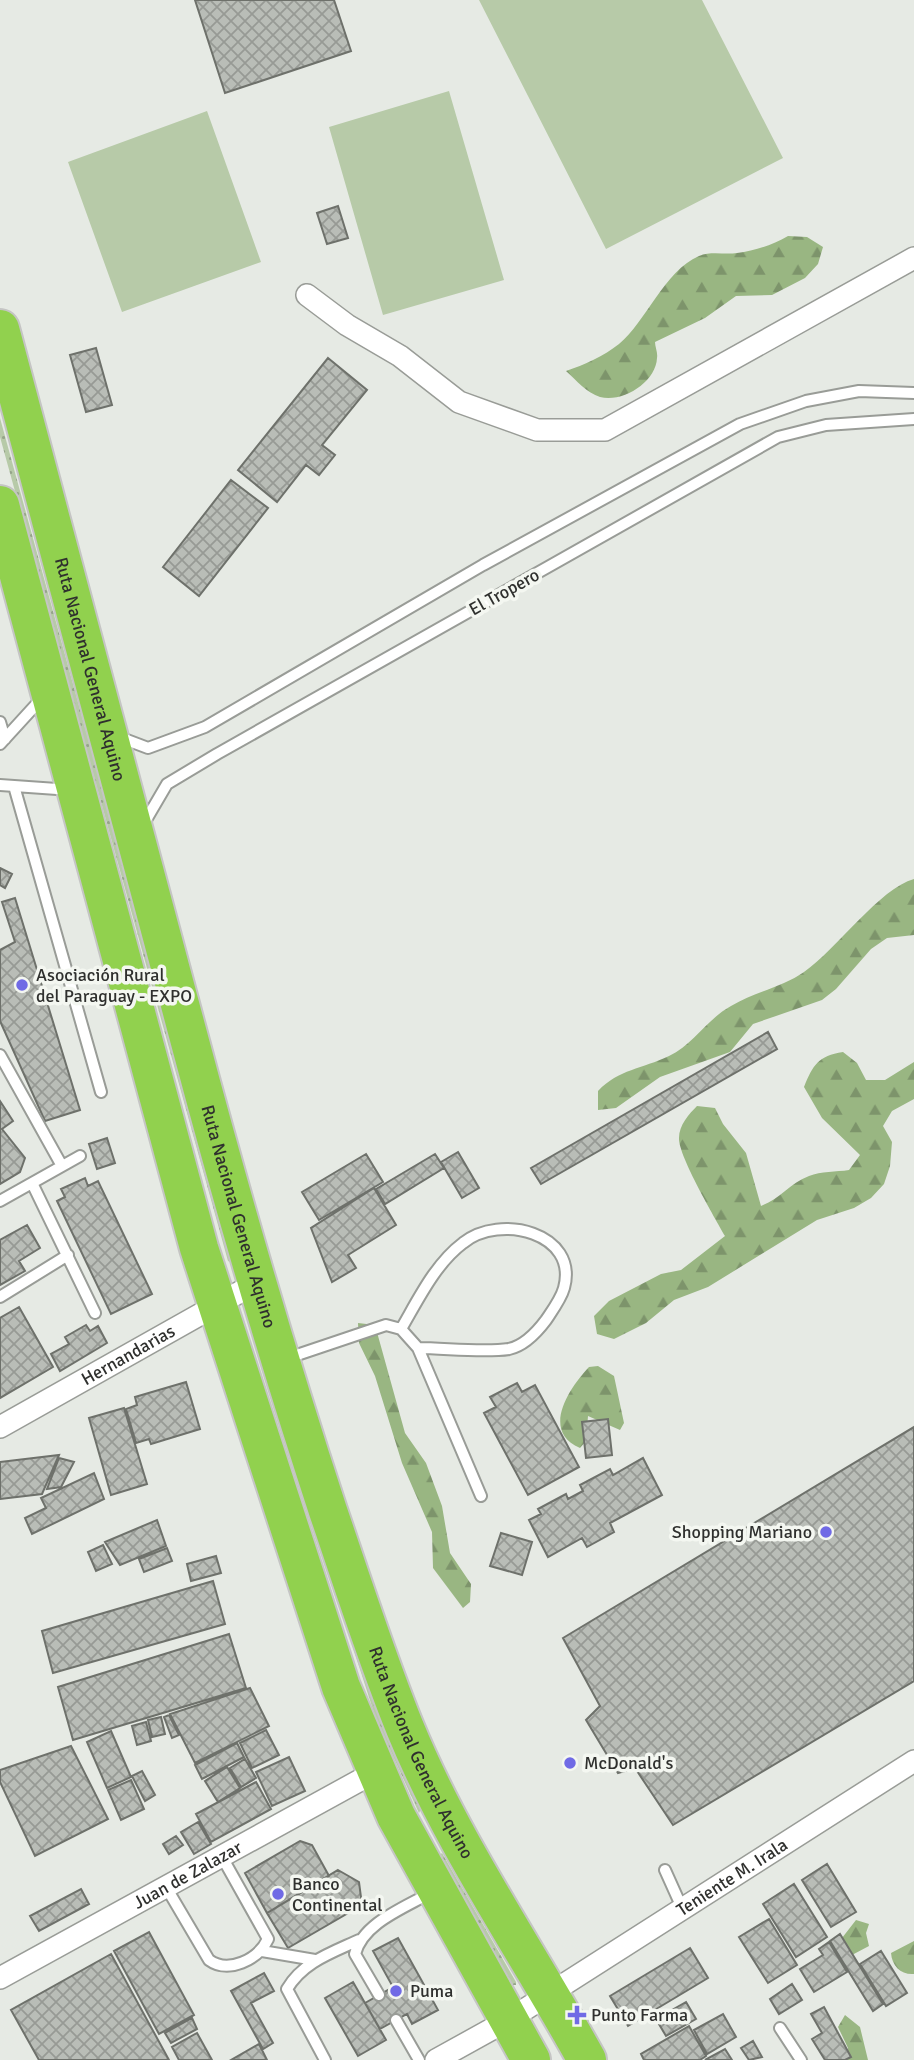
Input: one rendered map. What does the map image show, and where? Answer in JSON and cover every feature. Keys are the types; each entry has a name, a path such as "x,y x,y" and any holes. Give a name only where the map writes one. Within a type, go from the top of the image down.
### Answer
{"highway":[{"name":"Ruta Nacional General Aquino","path":"0,330 105,732 279,1361 407,1733 455,1827 587,2060"},
{"path":"0,505 217,1306 321,1630 375,1772 435,1890 531,2060"},
{"path":"413,1849 455,1827"}],"street":[{"path":"307,295 347,325 400,356 459,401 537,430 604,430 914,258"},
{"name":"Hernandarias","path":"0,1427 256,1283"},
{"name":"Teniente M. Irala","path":"436,2060 509,2020 914,1761"},
{"name":"Juan de Zalazar","path":"0,1978 375,1772"}],"lane":[{"name":"El Tropero","path":"105,732 148,748 205,727 483,565 740,424 806,401 859,391 914,393"},
{"name":"El Tropero","path":"134,839 167,785 177,778 778,437 826,425 914,419"},
{"path":"2,741 50,690"},
{"path":"0,722 2,741"},
{"path":"0,785 76,790"},
{"path":"14,786 101,1092"},
{"path":"0,1055 62,1166"},
{"path":"0,1201 80,1156"},
{"path":"32,1183 95,1313"},
{"path":"401,1329 426,1286 463,1242 490,1229 523,1228 550,1241 563,1262 565,1287 537,1333 510,1349 418,1348"},
{"path":"0,1297 68,1255"},
{"path":"279,1361 386,1325 401,1329 418,1348 481,1496"},
{"path":"166,1887 209,1959 219,1967 231,1967 262,1951 268,1939 261,1922 222,1857"},
{"path":"665,1870 683,1910"},
{"path":"325,2060 287,1989 296,1974 315,1960 359,1940 379,1922 435,1890"},
{"path":"359,1940 355,1954 379,1995"},
{"path":"262,1951 315,1960"},
{"path":"396,2021 419,2060"},
{"path":"780,2028 801,2060"}],"green space":[{"path":"479,0 702,0 783,158 606,249"},
{"path":"449,91 504,280 383,315 329,127"},
{"path":"207,111 261,262 122,312 68,162"},
{"path":"788,236 807,237 823,247 818,264 805,278 772,295 736,296 705,318 655,342 655,367 637,389 618,397 600,397 586,389 566,371 594,360 619,344 629,335 665,285 687,263 699,256 713,253 757,249"},
{"path":"0,418 232,1263 228,1261 0,437"},
{"path":"914,879 914,935 887,938 871,949 836,989 822,1000 753,1024 730,1052 660,1077 616,1108 598,1110 598,1091 614,1078 678,1051 722,1011 804,972 887,894"},
{"path":"843,1052 857,1063 866,1080 885,1080 914,1062 914,1099 892,1111 883,1126 892,1142 890,1166 884,1184 871,1198 854,1208 817,1220 708,1287 674,1300 646,1323 614,1339 597,1334 594,1316 609,1301 661,1274 681,1270 725,1236 698,1187 680,1146 681,1129 697,1106 715,1108 723,1124 746,1153 761,1206 809,1176 849,1170 860,1155 822,1118 804,1087 810,1073 822,1059"},
{"path":"358,1323 375,1325 405,1433 426,1463 442,1506 450,1553 471,1584 470,1602 463,1608 433,1568 432,1532 402,1463 375,1376 359,1343"},
{"path":"256,1346 421,1809 419,1813 376,1719"},
{"path":"598,1366 614,1376 624,1423 620,1430 588,1416 586,1441 580,1448 568,1440 562,1431 562,1409 574,1386 589,1367"},
{"path":"442,1853 516,1985 512,1985 440,1855"},
{"path":"856,1920 869,1924 866,1933 869,1946 852,1955 842,1938"},
{"path":"914,1941 914,1974 909,1974 898,1969 891,1953"},
{"path":"845,2015 860,2027 868,2060 843,2060 848,2048 838,2027"}],"building":[{"path":"195,0 334,0 351,51 225,93"},
{"path":"338,206 348,238 327,244 317,213"},
{"path":"96,348 112,405 86,412 70,355"},
{"path":"328,358 367,390 322,445 335,455 319,475 306,465 277,502 238,470"},
{"path":"231,480 268,508 199,596 163,567"},
{"path":"0,868 12,874 5,888 0,885"},
{"name":"Asociación Rural del Paraguay - EXPO","path":"15,898 80,1110 45,1121 0,1021 0,950 15,942 2,902"},
{"path":"768,1032 777,1049 541,1184 531,1168"},
{"path":"0,1101 13,1121 2,1129 25,1158 20,1172 0,1184"},
{"path":"107,1138 115,1163 97,1169 89,1144"},
{"path":"458,1152 479,1188 462,1198 441,1162"},
{"path":"366,1154 383,1182 319,1220 302,1192"},
{"path":"435,1154 444,1168 385,1204 376,1189"},
{"path":"85,1178 88,1186 98,1181 152,1294 111,1314 57,1201 65,1197 61,1189"},
{"path":"374,1188 396,1225 348,1255 356,1268 332,1282 311,1228"},
{"path":"27,1225 40,1248 19,1261 25,1271 0,1285 0,1240"},
{"path":"19,1307 53,1367 0,1398 0,1318"},
{"path":"86,1325 90,1331 98,1326 107,1343 60,1371 51,1354 69,1344 65,1337"},
{"path":"186,1382 200,1429 151,1444 149,1439 136,1443 126,1409 137,1405 135,1397"},
{"path":"517,1383 522,1392 535,1385 579,1467 528,1495 484,1413 496,1407 490,1397"},
{"path":"124,1408 147,1484 111,1495 89,1418"},
{"path":"608,1419 612,1455 586,1458 582,1422"},
{"name":"Shopping Mariano","path":"914,1427 914,1681 673,1825 635,1768 618,1773 586,1720 600,1706 563,1638"},
{"path":"59,1455 42,1494 0,1499 0,1462"},
{"path":"59,1458 74,1462 61,1487 47,1489"},
{"path":"643,1458 662,1495 610,1523 614,1532 587,1547 582,1538 548,1557 529,1520 541,1514 538,1509 566,1494 568,1499 583,1491 580,1485 610,1469 613,1475"},
{"path":"94,1473 104,1499 32,1534 25,1518 46,1508 41,1498"},
{"path":"157,1520 166,1546 120,1565 105,1542"},
{"path":"501,1533 532,1542 522,1575 490,1566"},
{"path":"103,1545 112,1564 96,1571 88,1552"},
{"path":"167,1548 172,1561 144,1572 139,1559"},
{"path":"216,1556 221,1573 191,1581 187,1564"},
{"path":"213,1581 225,1624 53,1673 42,1631"},
{"path":"229,1634 246,1688 73,1740 58,1687"},
{"path":"250,1688 269,1726 195,1763 170,1714"},
{"path":"169,1715 179,1735 172,1738 164,1717"},
{"path":"161,1717 165,1734 152,1737 148,1720"},
{"path":"146,1722 151,1741 137,1745 132,1726"},
{"path":"266,1730 279,1755 252,1768 240,1743"},
{"path":"111,1731 131,1777 107,1788 87,1742"},
{"path":"237,1743 244,1757 202,1779 195,1765"},
{"path":"71,1746 108,1819 35,1856 0,1782 0,1770"},
{"path":"289,1757 305,1791 272,1806 256,1772"},
{"path":"245,1759 256,1778 241,1787 230,1768"},
{"path":"227,1767 240,1788 218,1802 205,1781"},
{"path":"142,1771 155,1795 145,1801 132,1776"},
{"path":"131,1780 144,1809 121,1820 108,1790"},
{"path":"256,1782 271,1809 211,1842 196,1814"},
{"path":"198,1822 211,1844 194,1854 181,1832"},
{"path":"176,1836 183,1845 169,1854 163,1844"},
{"name":"Banco Continental","path":"300,1841 312,1845 329,1876 267,1913 245,1873"},
{"path":"827,1864 856,1912 831,1927 802,1880"},
{"path":"338,1870 359,1882 362,1905 288,1948 267,1913"},
{"path":"794,1884 827,1937 796,1957 763,1904"},
{"path":"81,1889 89,1904 39,1931 30,1916"},
{"path":"769,1919 797,1965 768,1983 739,1937"},
{"path":"149,1932 194,2015 159,2034 114,1951"},
{"path":"840,1934 883,2004 873,2011 830,1941"},
{"path":"398,1938 438,2010 412,2024 407,2014 380,2029 365,2003 393,1987 373,1951"},
{"path":"829,1942 847,1972 814,1992 800,1969 823,1955 819,1949"},
{"path":"690,1948 708,1978 628,2026 610,1996"},
{"path":"881,1951 907,1993 886,2006 860,1964"},
{"path":"111,1954 169,2060 39,2060 11,2010"},
{"path":"264,1973 274,1991 251,2003 273,2043 263,2049 231,1991"},
{"path":"353,1982 386,2040 358,2056 325,1998"},
{"path":"792,1984 802,2000 779,2014 770,1999"},
{"path":"686,2002 696,2019 666,2036 656,2019"},
{"path":"824,2007 851,2057 845,2060 825,2060 812,2039 822,2033 811,2014"},
{"path":"723,2014 736,2037 707,2054 694,2030"},
{"path":"192,2018 197,2029 171,2043 165,2033"},
{"path":"689,2026 706,2056 700,2060 644,2060 641,2054"},
{"path":"197,2033 212,2060 179,2060 172,2047"},
{"path":"753,2041 762,2057 749,2060 741,2048"},
{"path":"259,2044 267,2060 231,2060"},
{"path":"725,2049 732,2060 705,2060"}],"place":[{"name":"Asociación Rural del Paraguay - EXPO","path":"22,985"},
{"name":"Shopping Mariano","path":"826,1532"},
{"name":"McDonald's","path":"570,1763"},
{"name":"Banco Continental","path":"278,1894"},
{"name":"Puma","path":"396,1991"},
{"name":"Punto Farma","path":"577,2015"}]}
